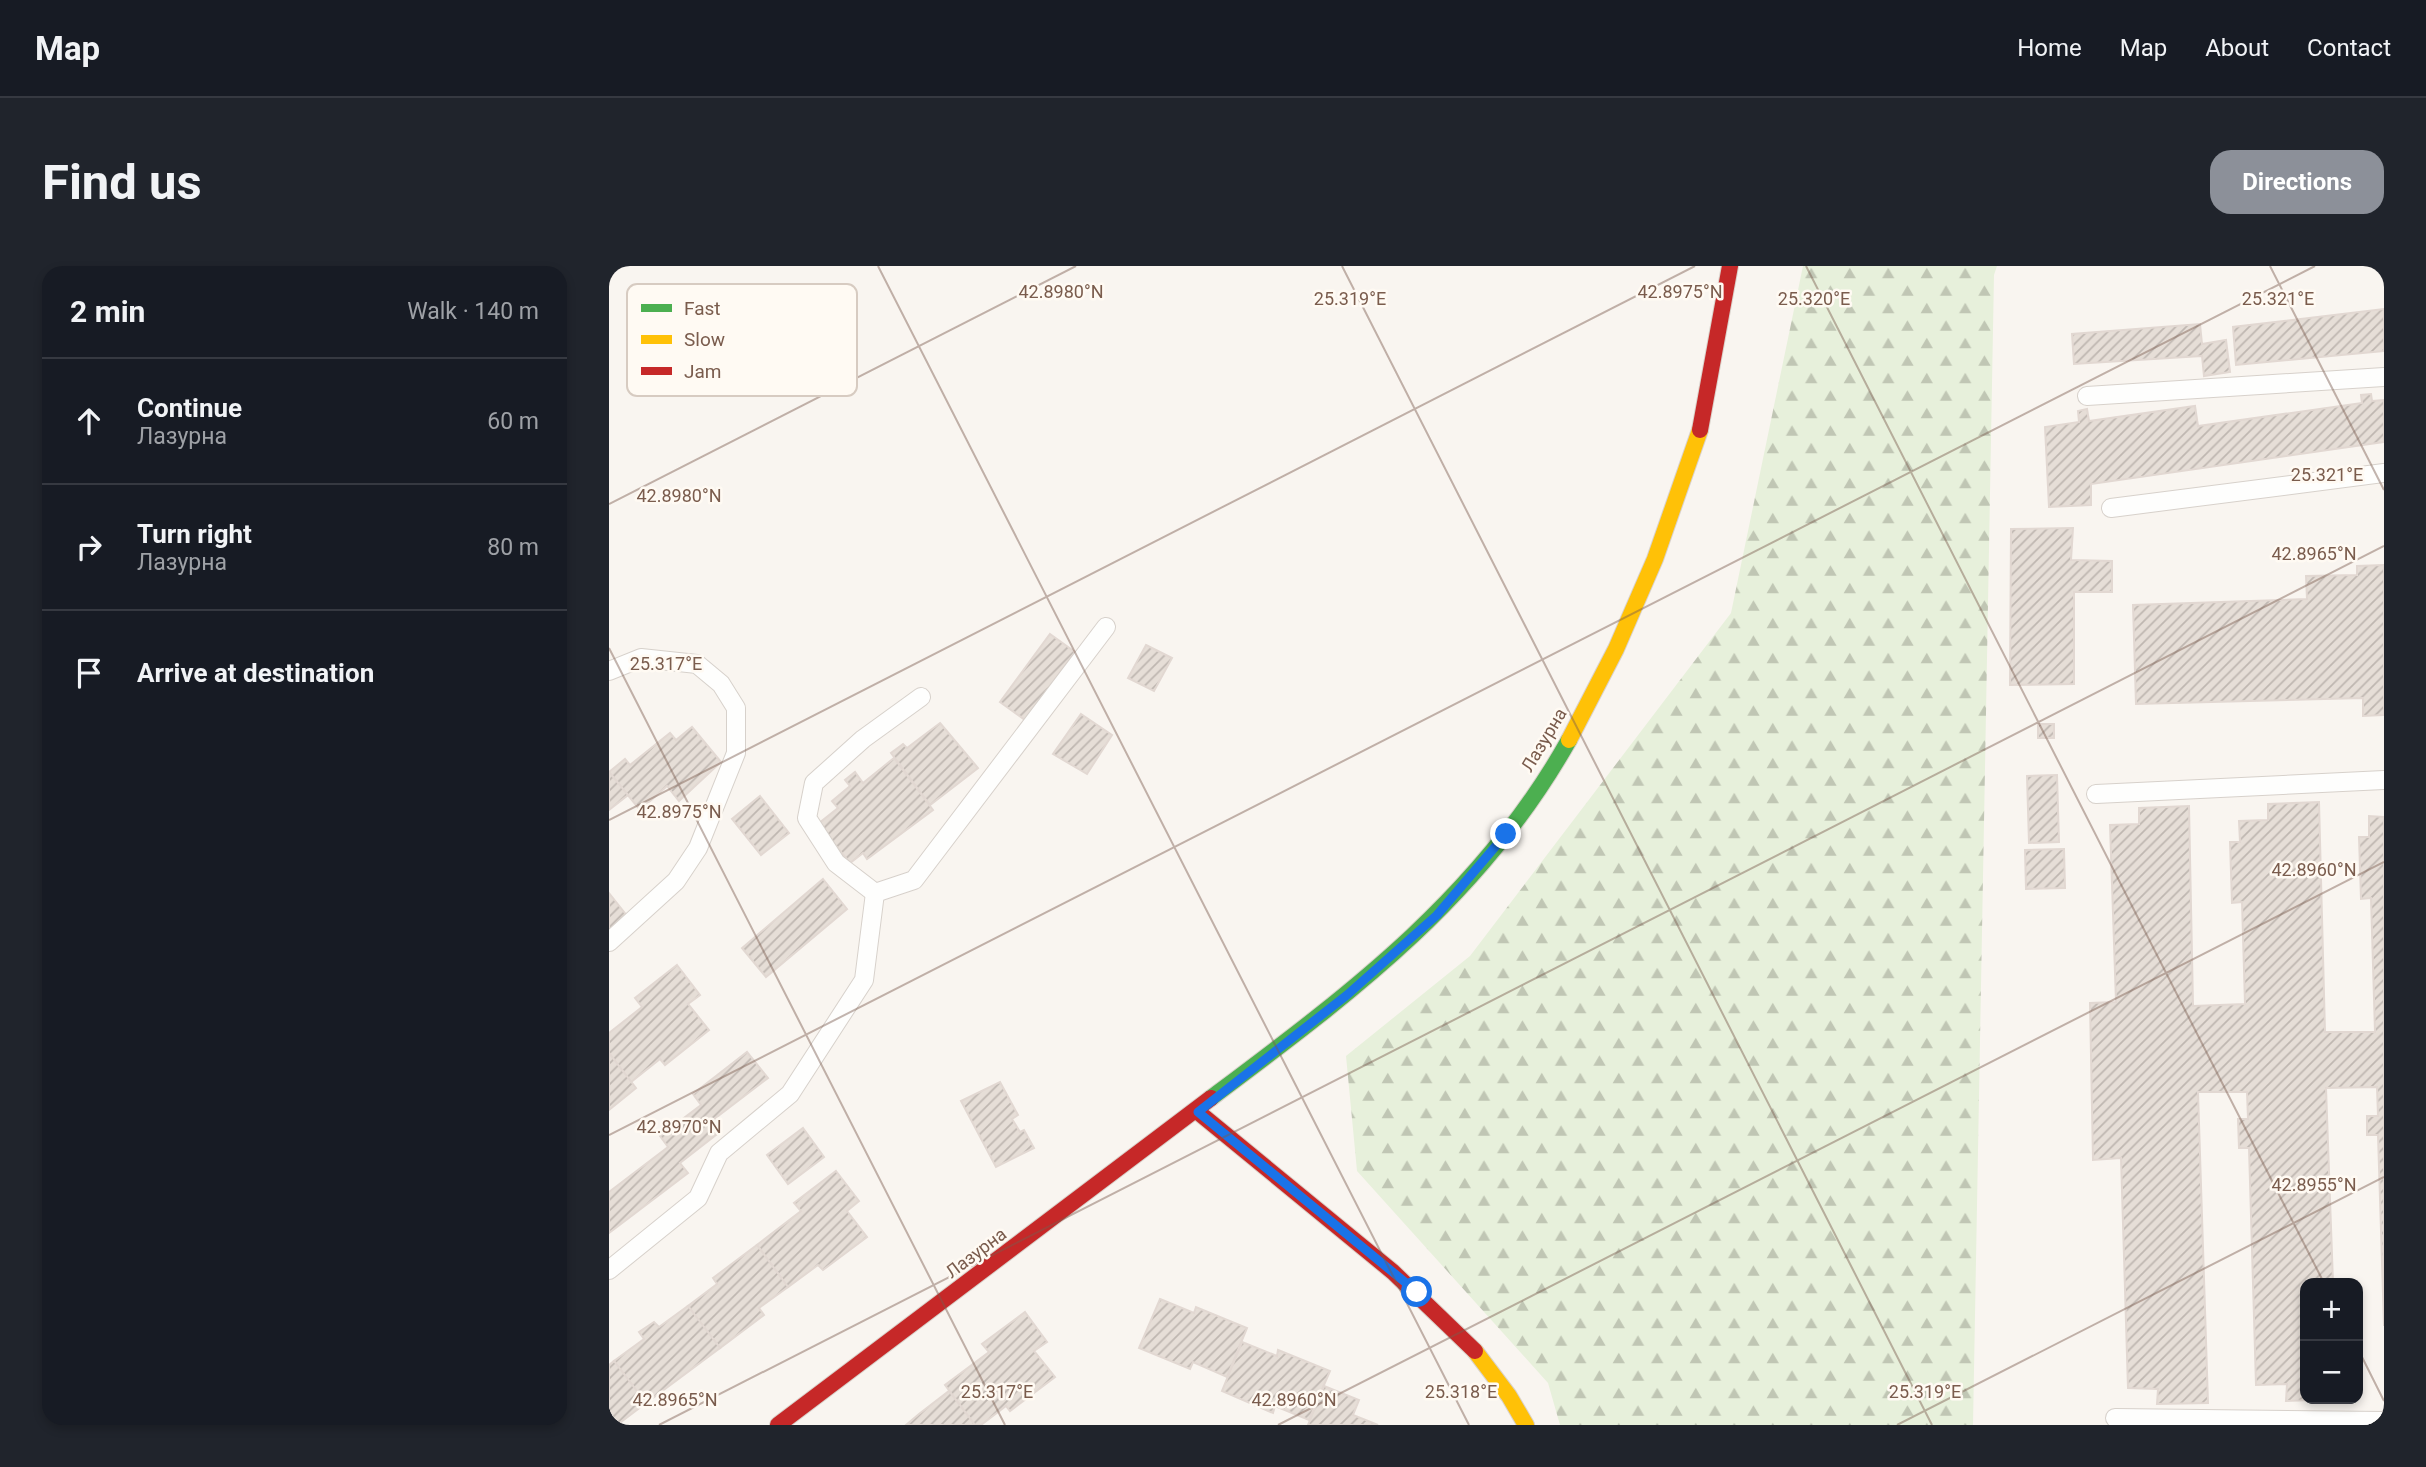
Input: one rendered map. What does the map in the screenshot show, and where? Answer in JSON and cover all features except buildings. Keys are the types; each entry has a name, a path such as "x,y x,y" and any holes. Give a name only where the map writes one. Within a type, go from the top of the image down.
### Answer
{"street":[{"name":"Лазурна","path":"779,1425 1198,1112 1347,995 1437,915 1506,834 1567,743 1616,649 1655,559 1698,443 1730,266"},
{"path":"1198,1112 1417,1292 1462,1338 1510,1394 1526,1425"}],"lane":[{"path":"2087,396 2384,377"},
{"path":"2111,508 2384,473"},
{"path":"875,893 914,880 1106,627"},
{"path":"609,671 641,657 697,663 721,684 736,708 736,754 698,848 676,881 609,942"},
{"path":"875,893 836,863 807,818 814,783 863,739 921,697"},
{"path":"2096,794 2384,780"},
{"path":"609,1270 698,1198 719,1153 790,1094 863,979 875,893"},
{"path":"2115,1418 2384,1421"}],"green space":[{"path":"1803,266 1997,266 1994,275 1973,1425 1560,1425 1548,1383 1357,1171 1346,1056 1470,956 1731,613"}],"traffic: fast":[{"path":"1211,1098 1363,980 1454,895 1496,847 1534,796 1569,740"}],"traffic: slow":[{"path":"1569,740 1616,649 1655,559 1700,430"},
{"path":"1475,1351 1509,1396 1526,1425"}],"traffic: jam":[{"path":"1700,430 1730,266"},
{"path":"778,1425 1211,1098"},
{"path":"1198,1112 1393,1272 1475,1351"}],"route":[{"path":"1417,1292 1198,1112 1347,995 1437,915 1506,834"}]}
